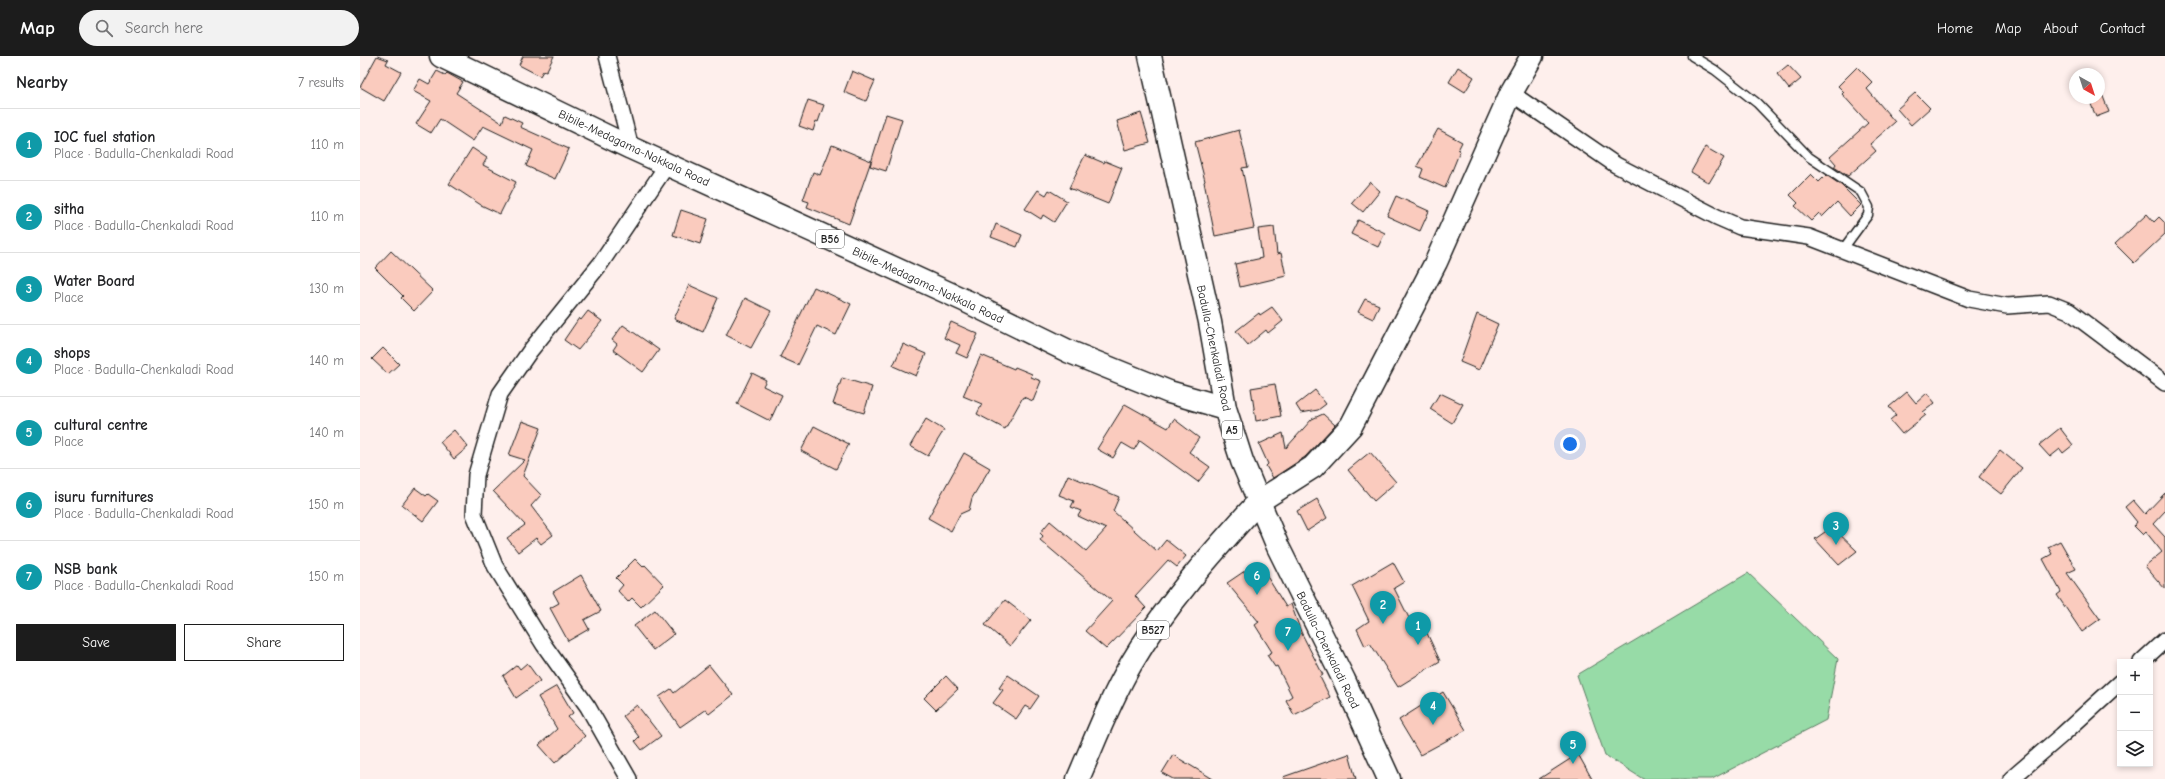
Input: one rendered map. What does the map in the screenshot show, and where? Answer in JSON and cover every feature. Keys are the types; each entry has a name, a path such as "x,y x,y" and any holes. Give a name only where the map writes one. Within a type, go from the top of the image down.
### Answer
{"main road":[{"name":"Bibile-Medagama-Nakkala Road","path":"441,56 667,165 966,301 1070,352 1169,392 1225,408"},
{"name":"Badulla-Chenkaladi Road","path":"1150,56 1210,322 1225,408 1258,502 1388,779"},
{"path":"1258,502 1313,467 1351,426 1436,262 1511,93 1532,56"},
{"name":"B527","path":"1078,779 1114,697 1150,634 1204,562 1258,502"}],"street":[{"path":"607,56 631,148"},
{"path":"1511,93 1616,165 1717,217 1740,227 1809,237 1969,299 2007,306 2049,303 2069,311 2165,383"},
{"path":"629,779 588,707 544,645 495,566 474,514 476,475 500,394 530,351 601,263 667,165"},
{"path":"2144,659 2165,640"},
{"path":"2011,779 2117,685"}],"lane":[{"path":"1692,56 1715,70 1757,102 1809,157 1861,192 1869,207 1868,215 1843,249"}],"green space":[{"path":"1748,573 1838,659 1826,720 1712,779 1643,779 1605,755 1577,675"}],"building":[{"path":"377,56 388,60 386,64 401,72 384,101 360,87"},
{"path":"523,56 554,56 546,72 543,71 540,76 519,65"},
{"path":"1788,65 1801,79 1789,89 1777,74"},
{"path":"1458,67 1474,77 1465,92 1449,82"},
{"path":"1857,67 1873,83 1867,89 1895,122 1870,144 1876,151 1848,176 1834,167 1836,164 1830,157 1868,123 1842,94 1844,92 1838,86"},
{"path":"437,71 445,75 447,73 463,82 456,93 502,123 505,115 522,123 520,127 569,149 555,179 526,166 533,150 483,126 473,141 440,119 431,133 416,124 431,101 413,91 420,79 429,84"},
{"path":"852,71 875,81 866,101 844,92"},
{"path":"1915,93 1930,108 1911,125 1897,109"},
{"path":"808,100 824,105 813,131 799,126"},
{"path":"2105,102 2109,112 2096,117 2091,104 2105,104"},
{"path":"1141,113 1150,143 1125,150 1117,121"},
{"path":"886,114 902,119 886,171 870,166"},
{"path":"1438,129 1462,142 1458,150 1460,151 1445,188 1420,177 1423,169 1417,166"},
{"path":"1239,130 1248,167 1242,168 1254,228 1215,236 1205,181 1195,142"},
{"path":"832,145 871,161 849,224 807,207 809,202 803,200 813,172 820,175"},
{"path":"1705,147 1724,158 1709,183 1691,172"},
{"path":"472,148 487,158 483,165 516,182 500,214 481,205 449,184"},
{"path":"1085,155 1104,163 1105,161 1122,168 1108,204 1069,188"},
{"path":"1811,174 1819,182 1826,175 1841,185 1861,205 1850,216 1837,202 1822,217 1819,213 1811,221 1795,206 1798,203 1790,195"},
{"path":"1370,182 1380,191 1363,212 1352,203"},
{"path":"1038,190 1046,195 1049,190 1067,201 1054,222 1043,215 1041,219 1025,209"},
{"path":"1396,196 1429,211 1420,231 1387,216"},
{"path":"681,210 708,219 700,244 673,235"},
{"path":"2147,214 2154,222 2159,217 2165,223 2165,234 2134,263 2115,244"},
{"path":"1358,220 1385,233 1378,247 1351,234"},
{"path":"996,224 1022,235 1017,247 991,237"},
{"path":"1274,227 1277,254 1281,253 1286,276 1240,287 1235,264 1262,258 1258,229"},
{"path":"391,251 433,291 414,311 401,298 403,296 375,268"},
{"path":"689,285 718,298 703,332 674,319"},
{"path":"814,287 851,304 836,335 817,326 798,365 780,357"},
{"path":"745,298 771,311 751,348 726,335"},
{"path":"1365,299 1379,305 1373,319 1358,312"},
{"path":"1272,307 1283,321 1268,333 1266,330 1248,345 1236,331 1259,313 1260,315"},
{"path":"588,311 602,321 578,350 564,340 579,318 581,320"},
{"path":"1477,314 1498,324 1479,370 1460,362"},
{"path":"951,322 978,334 967,358 956,353 960,345 944,338"},
{"path":"623,325 659,350 643,372 613,350 617,344 612,340"},
{"path":"903,344 926,354 916,376 893,366"},
{"path":"383,348 399,364 388,374 372,359"},
{"path":"981,355 1014,369 1015,367 1032,374 1031,377 1041,381 1033,401 1023,397 1005,429 977,414 982,404 963,396"},
{"path":"752,373 766,380 763,386 782,395 770,421 737,404"},
{"path":"842,378 872,387 864,413 833,404"},
{"path":"1275,384 1281,416 1256,421 1251,388"},
{"path":"1315,390 1326,404 1318,410 1301,413 1296,405"},
{"path":"1907,392 1916,403 1927,393 1935,403 1923,412 1926,415 1902,434 1890,420 1896,415 1889,407"},
{"path":"1440,393 1463,404 1452,423 1430,409"},
{"path":"1125,404 1168,428 1174,419 1199,438 1189,452 1210,467 1198,482 1140,440 1134,450 1122,443 1113,458 1097,449"},
{"path":"1323,414 1335,425 1305,457 1273,478 1266,466 1268,464 1259,444 1283,433 1286,448 1312,419"},
{"path":"926,419 944,430 928,456 910,446"},
{"path":"522,421 541,428 523,476 541,495 531,506 553,535 541,544 536,538 518,552 507,538 525,525 493,491 525,460 509,455"},
{"path":"814,426 849,444 836,469 801,451"},
{"path":"2060,428 2073,445 2063,453 2060,449 2050,457 2039,445"},
{"path":"454,430 468,447 454,459 440,442"},
{"path":"2000,450 2022,468 2001,494 1979,477"},
{"path":"1370,452 1396,482 1374,501 1348,470"},
{"path":"964,453 990,468 972,498 969,510 960,514 951,531 928,518"},
{"path":"1068,475 1119,497 1113,511 1157,551 1166,540 1186,556 1177,567 1168,560 1135,596 1146,608 1106,649 1085,631 1112,601 1040,540 1043,536 1040,533 1050,521 1086,551 1106,529 1078,516 1081,511 1071,507 1074,501 1059,495"},
{"path":"415,488 426,496 428,494 438,501 423,521 402,505"},
{"path":"2165,493 2165,511 2153,524 2165,537 2165,589 2145,566 2162,552 2146,532 2143,535 2134,526 2137,522 2125,507 2133,500 2145,514"},
{"path":"1317,499 1327,518 1307,531 1297,511"},
{"path":"1832,527 1857,551 1839,565 1815,539"},
{"path":"2060,541 2076,569 2067,573 2100,619 2082,632 2057,595 2061,592 2043,559 2052,554 2048,547"},
{"path":"635,559 643,567 645,565 664,585 641,607 632,598 628,602 618,591 623,585 616,578"},
{"path":"1258,562 1286,607 1291,604 1301,632 1323,675 1320,677 1330,697 1294,715 1286,700 1292,696 1277,666 1275,667 1267,655 1272,652 1255,625 1259,622 1227,583"},
{"path":"1393,562 1404,582 1394,588 1417,634 1425,629 1440,661 1398,687 1370,643 1365,646 1357,629 1369,621 1352,586"},
{"path":"581,575 601,611 584,620 589,629 568,641 550,608 559,603 553,592"},
{"path":"1005,600 1031,620 1010,646 985,625"},
{"path":"655,610 674,634 653,650 634,626"},
{"path":"527,663 540,681 516,698 503,676 517,665 520,669"},
{"path":"709,665 733,695 709,714 706,709 680,727 659,697 671,689 674,693"},
{"path":"1008,675 1039,696 1030,709 1025,706 1016,719 993,703 1003,690 999,688"},
{"path":"946,676 958,689 936,710 924,698"},
{"path":"557,686 573,713 568,717 585,736 555,763 539,745 557,729 538,697"},
{"path":"1443,692 1466,730 1420,755 1399,720"},
{"path":"637,705 661,736 642,750 635,741 639,737 623,716"},
{"path":"1349,754 1356,779 1284,779 1283,777"},
{"path":"1578,754 1592,779 1539,779"},
{"path":"1173,755 1213,779 1173,779 1162,773"}],"place":[{"name":"Water Board","path":"1836,545"},
{"name":"isuru furnitures","path":"1257,595"},
{"name":"sitha","path":"1383,624"},
{"name":"IOC fuel station","path":"1418,645"},
{"name":"NSB bank","path":"1288,651"},
{"name":"shops","path":"1433,725"},
{"name":"cultural centre","path":"1573,764"}]}
